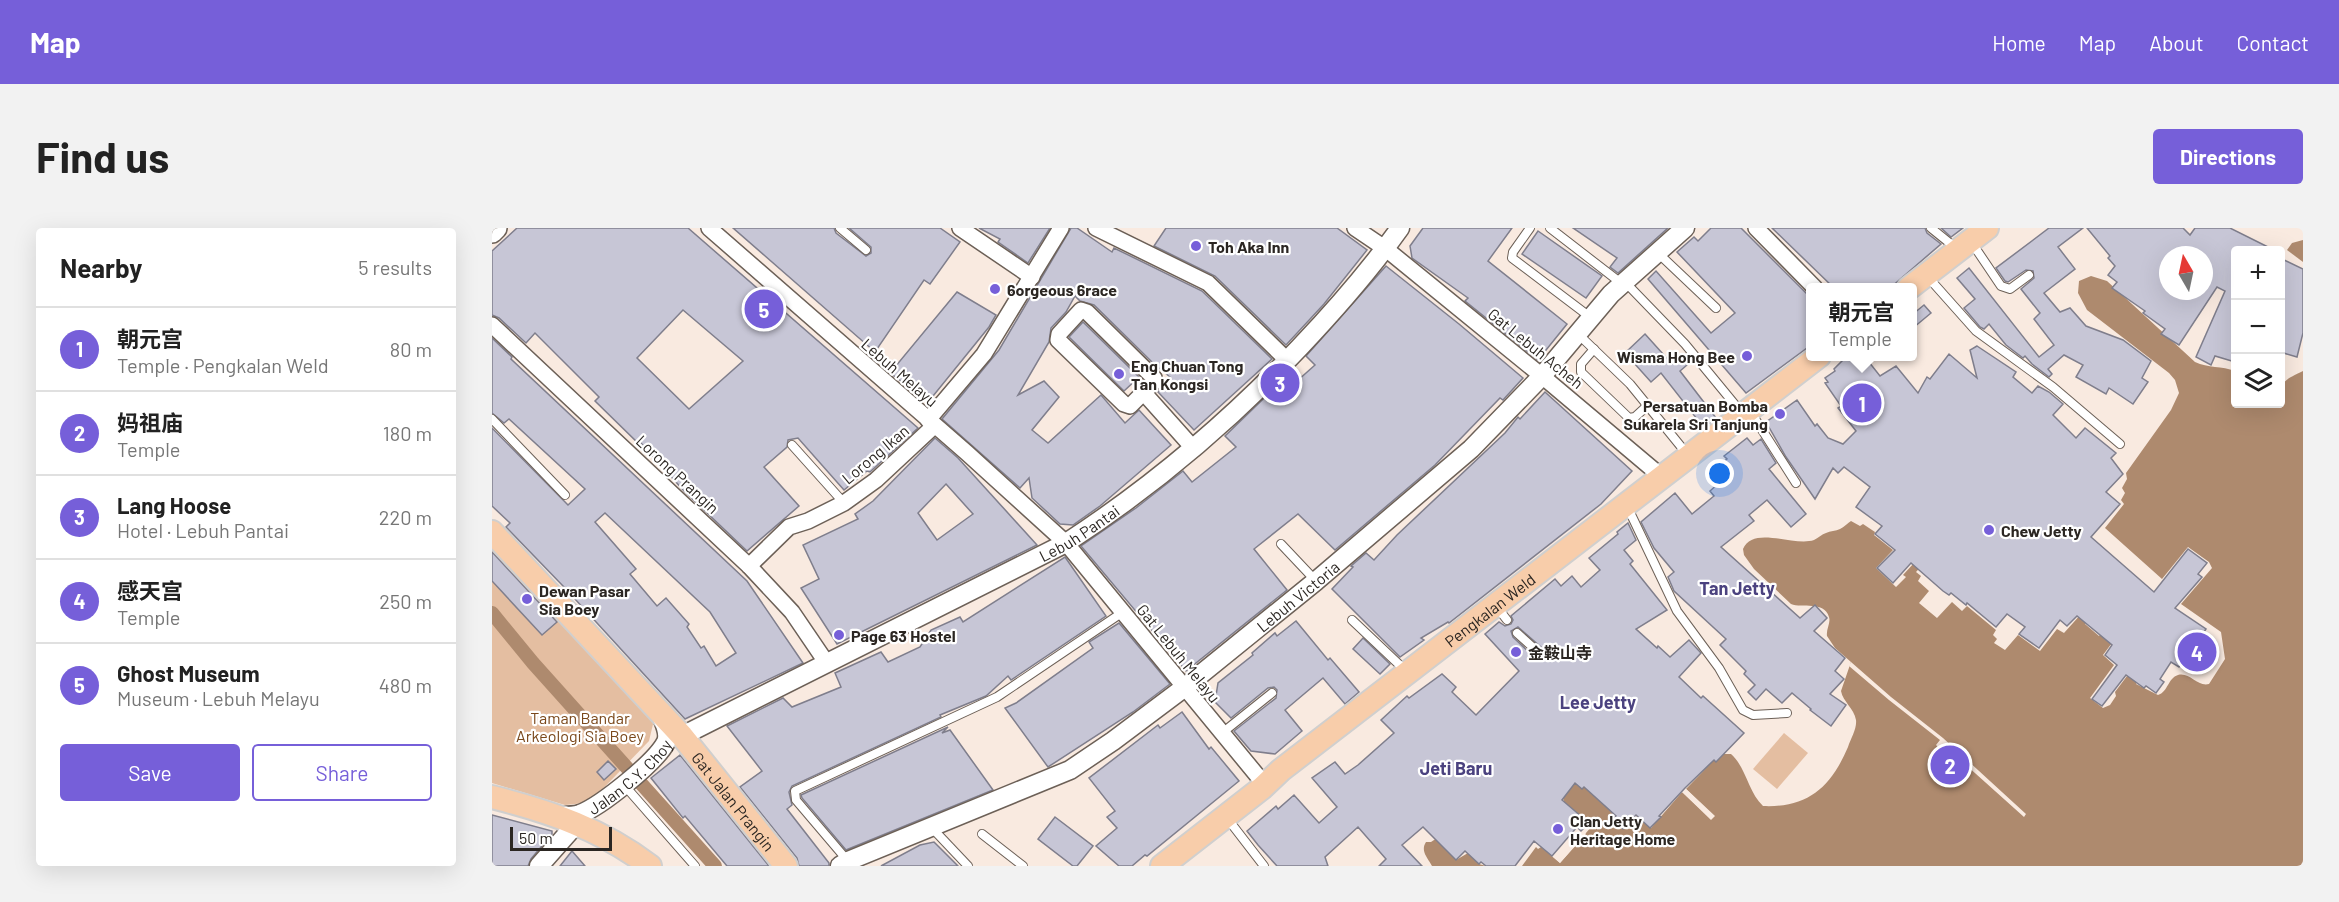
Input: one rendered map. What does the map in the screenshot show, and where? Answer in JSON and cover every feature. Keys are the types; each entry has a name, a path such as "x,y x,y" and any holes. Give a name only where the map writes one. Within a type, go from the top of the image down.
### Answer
{"main road":[{"path":"492,232 496,228"},
{"path":"1917,281 1972,240"},
{"name":"Pengkalan Weld","path":"1162,866 1226,817 1281,770 1408,673 1501,613 1626,505 1814,361"},
{"name":"Gat Jalan Prangin","path":"492,532 682,736 786,866"},
{"path":"492,797 570,820 621,847 650,866"}],"street":[{"name":"Lebuh Melayu","path":"709,228 967,453 1066,543"},
{"path":"960,228 1032,277"},
{"name":"Lorong Ikan","path":"750,566 789,527 808,521 844,503 876,480 931,423 984,354 1061,228"},
{"path":"1096,228 1208,283 1287,360"},
{"name":"Gat Lebuh Acheh","path":"1355,228 1386,249 1662,477"},
{"name":"Lebuh Pantai","path":"682,736 1066,543 1111,514 1194,449 1240,408 1334,311 1386,249 1400,228"},
{"name":"Lebuh Victoria","path":"844,863 1070,770 1185,687 1316,581 1471,449 1542,376 1590,317 1623,282 1685,228"},
{"path":"1756,228 1810,283"},
{"path":"1078,312 1087,312 1152,375 1154,381 1144,393 1132,404 1126,406 1060,342 1059,334 1078,312"},
{"name":"Lorong Prangin","path":"492,325 750,566 792,612 826,662"},
{"path":"1144,393 1194,449"},
{"name":"Gat Lebuh Melayu","path":"1066,543 1265,785"},
{"name":"Jalan C.Y. Choy","path":"539,866 570,820 631,778 666,741 667,733 660,712"}],"lane":[{"path":"840,228 866,250"},
{"path":"1530,228 1513,252 1512,258 1590,317"},
{"path":"1550,228 1623,282 1685,344 1746,412 1796,483"},
{"path":"1930,228 1972,240 2001,286 2010,289 2029,274"},
{"path":"1657,252 1716,308"},
{"path":"1917,281 1976,331 2053,387 2120,444"},
{"path":"1577,333 1630,384 1688,457"},
{"path":"1594,349 1581,364 1581,372 1629,418 1635,417 1647,406"},
{"path":"492,419 565,495"},
{"path":"792,445 844,503"},
{"path":"1626,505 1677,611 1719,668 1743,710 1753,715 1787,713"},
{"path":"1281,544 1316,581"},
{"path":"844,863 796,800 795,791 997,697 1123,612"},
{"path":"1353,620 1408,673"},
{"path":"1517,633 1538,652"},
{"path":"1222,733 1272,693"},
{"path":"631,778 695,866"},
{"path":"1226,817 1264,866"},
{"path":"932,828 968,866"},
{"path":"982,834 1023,866"}],"green space":[{"name":"Taman Bandar Arkeologi Sia Boey","path":"492,542 654,720 649,741 593,799 584,803 565,805 492,783"},
{"path":"1784,733 1808,753 1777,789 1753,769"}],"shaded area":[{"path":"2303,240 2303,262 2287,250 2292,243"},
{"path":"2091,276 2107,281 2195,362 2231,370 2231,408 2285,408 2285,381 2303,371 2303,866 1522,866 1536,847 1538,849 1541,847 1560,863 1592,826 1564,802 1563,798 1572,784 1594,776 1599,780 1590,792 1614,814 1609,823 1615,828 1618,825 1623,828 1637,816 1651,828 1682,792 1711,819 1714,816 1686,789 1714,760 1716,762 1724,754 1731,754 1736,759 1754,794 1763,806 1779,806 1805,799 1826,784 1834,773 1856,727 1855,716 1841,691 1851,662 1835,648 1827,636 1829,619 1822,608 1791,604 1754,569 1744,555 1743,549 1748,542 1756,538 1814,540 1840,529 1851,521 1860,526 1863,524 1875,532 1874,535 1893,550 1876,568 1896,587 1906,577 1903,575 1914,563 1928,559 1916,572 1921,576 1918,581 1929,591 1919,603 1937,618 1952,602 1962,611 1967,606 1996,630 1993,635 1997,639 1994,643 2005,650 2018,635 2040,651 2057,629 2064,633 2100,593 2099,607 2085,624 2099,636 2138,590 2146,597 2103,655 2114,665 2090,698 2103,708 2110,705 2116,696 2115,692 2133,668 2141,674 2136,684 2158,695 2178,675 2209,684 2225,659 2221,632 2181,604 2212,568 2209,562 2188,547 2162,579 2105,528 2124,504 2121,500 2125,493 2122,488 2127,479 2126,473 2171,410 2179,393 2175,380 2087,310 2078,293 2079,281"},
{"path":"1437,838 1456,860 1468,853 1479,864 1486,866 1432,866 1425,854 1424,845"}],"pier":[{"path":"1851,662 1943,738 2026,814 2024,817 1966,765 1962,776 1939,771 1943,752 1936,745 1940,740 1849,666"},
{"path":"1684,787 1715,816 1711,820 1680,790"},
{"path":"1584,832 1586,834 1560,863 1552,856 1554,854 1560,859"}],"building":[{"path":"517,228 688,228 918,428 870,472 867,471 844,490 798,438 788,440 787,447 764,467 799,506 747,551 684,491 640,442 638,443 595,401 599,397 535,333 526,343 499,318 492,315 492,251","holes":["683,310 743,361 689,409 637,358"]},
{"path":"733,228 834,228 836,233 866,256 871,253 871,247 849,228 940,228 960,242 930,284 924,280 875,352"},
{"path":"979,228 1050,228 1028,263 998,242 1000,239"},
{"path":"1071,228 1077,228 1112,252 1114,248 1202,291 1272,359 1194,430 1158,392 1170,377 1094,305 1080,301 1075,296 1066,312 1051,328 1049,342 1018,395 1044,381 1059,397 1032,430 1048,443 1101,395 1125,423 1139,410 1171,445 1100,506 1073,525 1060,524 1032,498 1029,478 1020,488 942,419 999,350"},
{"path":"1166,228 1337,228 1367,250 1324,304 1286,345 1215,276 1154,246"},
{"path":"1423,228 1512,228 1488,261 1567,324 1538,360 1465,301 1468,298 1412,258 1410,246"},
{"path":"1573,228 1668,228 1618,273 1610,267 1617,258"},
{"path":"1711,228 1741,228 1806,293 1806,349 1746,393 1648,279 1656,271 1711,333 1735,313 1677,252 1694,237 1698,241"},
{"path":"1772,228 1925,228 1927,233 1941,244 1896,283 1829,283"},
{"path":"1941,228 1963,228 1951,237"},
{"path":"2049,228 2083,228 2058,247 2075,269 2044,293 2060,312 2070,308 2086,326 2123,340 2151,361 2142,378 2148,382 2133,404 2109,388 2106,394 2076,377 2083,365 2064,355 2048,369 2052,374 2049,377 2025,356 2023,358 2006,345 1989,324 1984,329 1980,327 1964,308 1975,299 1957,278 1969,268 2039,357 2054,345 2034,319 2040,313 2021,289 2034,278 2033,271 2026,270 2008,282 1996,268"},
{"path":"2087,228 2183,228 2190,235 2195,228 2230,228 2266,246 2231,246 2231,361 2215,356 2211,365 2196,357 2225,291 2217,287 2213,293 2213,246 2159,246 2159,300 2208,300 2179,345 2161,334 2165,329 2143,313 2145,311 2112,288 2117,282 2108,275 2115,266 2108,258 2110,256"},
{"path":"1538,231 1602,276 1586,298 1522,254"},
{"path":"2285,260 2303,269 2303,333 2297,357 2285,353"},
{"path":"1386,266 1523,378 1503,400 1500,398 1435,465 1335,550 1298,514 1254,549 1287,590 1186,671 1081,546 1136,508 1183,471 1192,482 1236,447 1225,436 1289,374 1297,381 1315,365 1306,356"},
{"path":"957,292 996,315 989,327 929,401 890,373"},
{"path":"1924,305 1931,313 1917,325 1917,311"},
{"path":"1083,322 1139,377 1124,391 1069,337"},
{"path":"1645,334 1672,364 1680,357 1687,365 1680,371 1716,418 1704,428 1661,373 1651,382 1625,353"},
{"path":"492,338 512,357 511,359 747,581 803,663 685,719 506,527 510,523 492,506 492,428 568,505 585,489 509,419 504,423 492,413","holes":["605,513 710,612 736,653 716,666 704,646 701,648 687,627 689,624 666,598 657,606 630,574 636,569 595,522"]},
{"name":"Chew Jetty","path":"1977,346 2016,372 2013,377 2032,393 2038,386 2049,392 2063,404 2053,415 2076,438 2085,428 2116,453 2111,458 2123,474 2106,492 2120,504 2091,537 2154,592 2188,549 2207,563 2198,574 2202,577 2175,608 2206,629 2198,641 2215,652 2205,668 2186,657 2179,667 2171,662 2160,679 2164,682 2156,693 2146,686 2144,688 2126,675 2102,706 2092,699 2117,665 2105,655 2112,645 2077,616 2067,626 2060,620 2039,648 2019,634 2025,627 2007,614 1996,627 1967,603 1966,605 1951,593 1949,595 1943,591 1911,563 1893,583 1877,568 1895,550 1875,534 1882,526 1856,507 1870,487 1844,467 1838,473 1833,468 1815,499 1786,457 1766,422 1797,400 1815,426 1817,424 1828,438 1843,444 1856,431 1838,408 1841,406 1825,383 1828,382 1825,378 1835,371 1834,369 1842,361 1868,361 1880,376 1896,366 1918,393 1927,377 1930,379 1949,354 1977,378 1970,350"},
{"path":"1545,392 1632,471 1601,504 1449,623 1421,638 1424,640 1400,657 1332,589 1353,567 1351,566 1366,553 1374,560"},
{"path":"935,438 958,458 1037,545 837,644 801,588 819,579 803,545 858,519 855,514 873,501","holes":["946,484 973,514 937,540 918,513"]},
{"path":"1747,438 1753,445 1761,439 1776,463 1769,469 1806,514 1791,527 1767,500 1749,515 1754,521 1721,547 1800,618 1815,605 1827,618 1814,631 1845,658 1835,671 1844,679 1830,694 1846,705 1831,726 1792,693 1782,703 1766,689 1756,700 1748,692 1755,685 1744,674 1746,671 1720,645 1726,639 1674,591 1668,577 1674,572 1654,548 1641,522 1675,493 1692,514 1714,496 1710,491 1721,481 1712,470 1727,459 1724,456"},
{"path":"1628,523 1636,540 1624,550 1633,561 1630,564 1667,610 1636,629 1670,657 1689,640 1701,653 1679,677 1744,733 1716,762 1714,760 1685,788 1650,828 1636,815 1623,829 1612,819 1616,816 1584,787 1582,789 1575,783 1562,800 1589,823 1581,831 1577,827 1552,856 1534,841 1515,866 1486,866 1481,862 1479,864 1465,851 1456,860 1423,827 1402,845 1422,866 1379,866 1386,859 1358,827 1325,857 1328,866 1277,866 1247,831 1276,806 1278,809 1294,795 1319,823 1337,807 1312,778 1335,762 1345,774 1358,765 1394,733 1381,720 1407,696 1409,698 1442,674 1456,687 1452,692 1476,715 1519,671 1485,634 1499,622 1505,626 1511,624 1513,620 1511,616 1555,579 1561,586 1572,576 1581,587 1600,570 1589,558 1618,534 1617,532","holes":["1518,627 1542,648 1544,653 1542,656 1534,657 1513,637 1511,631"]},
{"name":"Dewan Pasar Sia Boey","path":"492,552 557,622 542,635 492,581"},
{"path":"1065,557 1106,616 1011,680 1008,676 986,696 940,715 941,717 792,786 789,792 792,805 787,809 829,863 829,866 799,866 797,858 740,787 762,771 727,726 783,698 792,707 841,687 835,673 881,652 888,662 920,647 931,630 960,617 963,622"},
{"path":"1296,621 1328,660 1330,658 1359,692 1345,704 1323,678 1285,710 1302,731 1275,754 1251,751 1234,731 1276,698 1277,690 1274,687 1268,688 1231,718 1215,702 1218,683 1253,655 1252,653 1275,633 1277,636"},
{"path":"1119,623 1170,684 1133,712 1048,767 1005,708 1016,703 1093,648 1089,642"},
{"path":"1363,638 1390,664 1380,674 1353,649"},
{"path":"1182,712 1209,749 1211,747 1239,781 1147,856 1145,855 1132,866 1119,866 1096,846 1117,828 1107,817 1115,811 1089,778 1158,725 1160,728"},
{"path":"948,727 942,733 950,730 993,790 846,850 802,798 801,795"},
{"path":"680,755 769,866 727,866 685,816 683,818 651,778"},
{"path":"1942,756 1960,759 1958,774 1939,771"},
{"path":"608,761 616,769 604,780 597,772"},
{"path":"492,815 552,831 552,834 528,866 492,866"},
{"path":"1055,817 1093,846 1077,866 1073,866 1038,839"},
{"path":"934,842 958,866 881,866 920,845"},
{"path":"572,851 585,866 560,866"}],"waterway":[{"path":"492,613 533,663 715,866"}],"place":[{"name":"Toh Aka Inn","path":"1196,246"},
{"name":"6orgeous 6race","path":"995,289"},
{"name":"Ghost Museum","path":"764,309"},
{"name":"Wisma Hong Bee","path":"1747,356"},
{"name":"Eng Chuan Tong Tan Kongsi","path":"1119,374"},
{"name":"Lang Hoose","path":"1280,383"},
{"name":"朝元宫","path":"1862,403"},
{"name":"Persatuan Bomba Sukarela Sri Tanjung","path":"1780,414"},
{"name":"Chew Jetty","path":"1989,530"},
{"name":"Dewan Pasar Sia Boey","path":"527,599"},
{"name":"Page 63 Hostel","path":"839,635"},
{"name":"金鞍山寺","path":"1516,652"},
{"name":"感天宫","path":"2197,652"},
{"name":"妈祖庙","path":"1950,765"},
{"name":"Clan Jetty Heritage Home","path":"1558,829"}],"district":[{"name":"Tan Jetty","path":"1737,588"},
{"name":"Lee Jetty","path":"1598,702"},
{"name":"Jeti Baru","path":"1456,768"}]}
